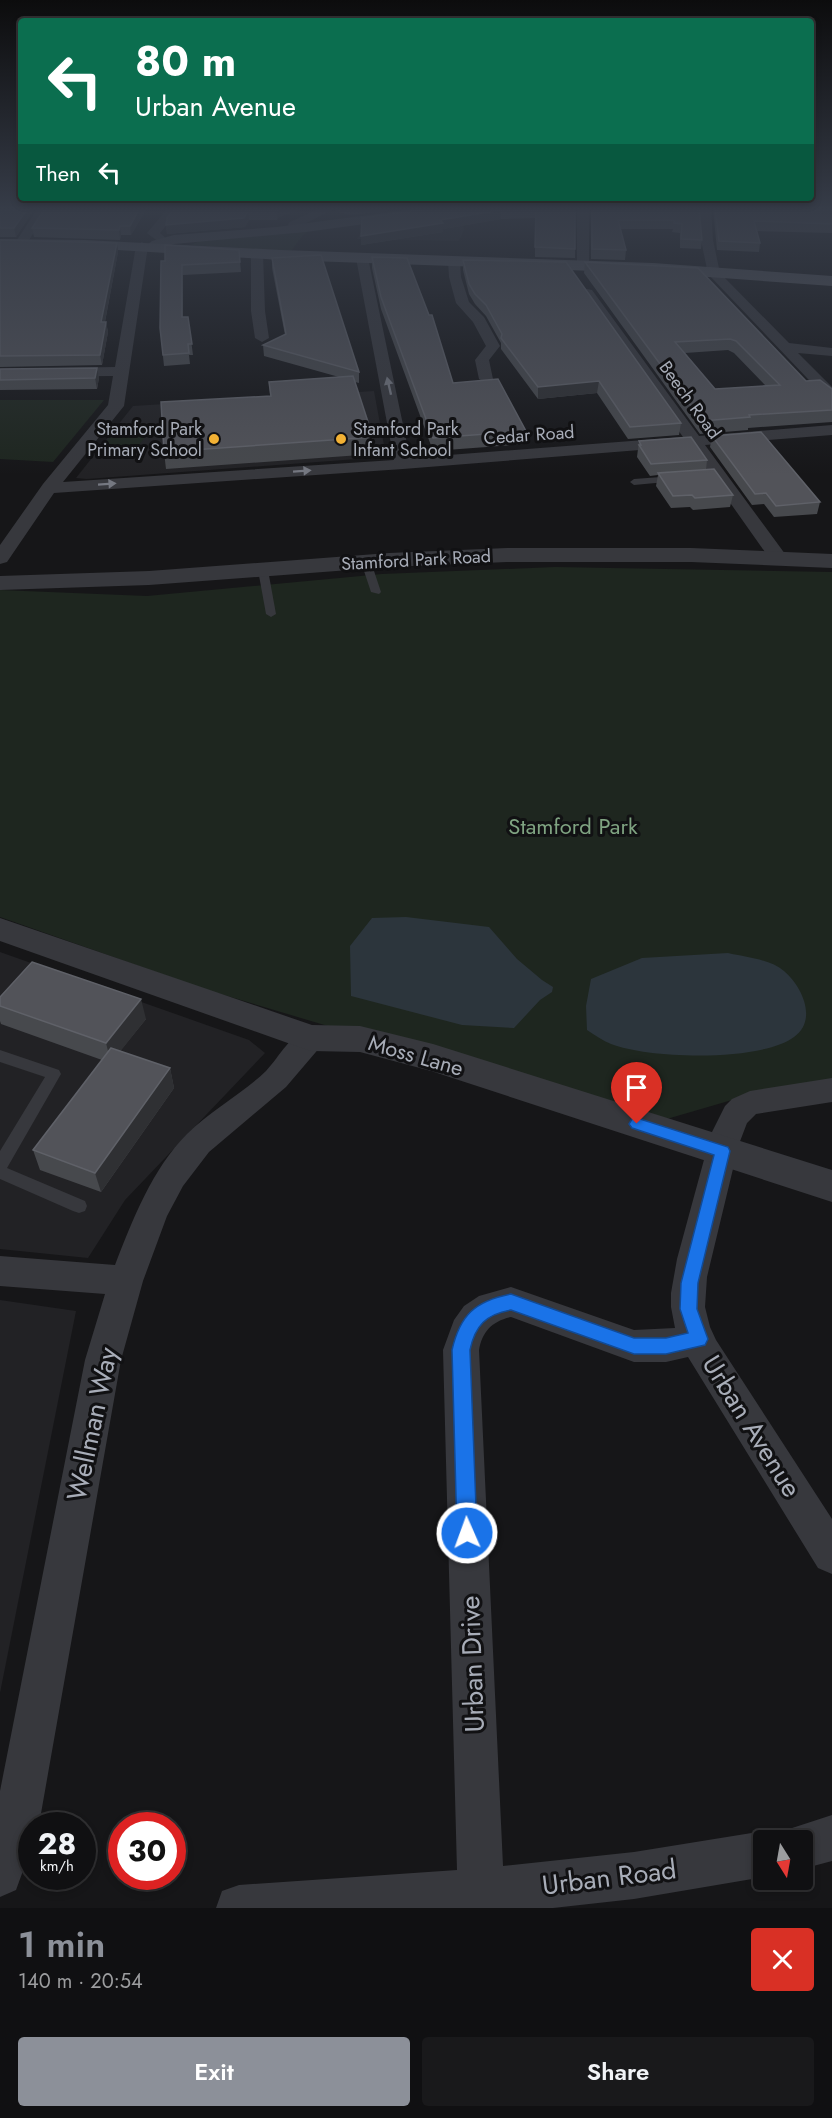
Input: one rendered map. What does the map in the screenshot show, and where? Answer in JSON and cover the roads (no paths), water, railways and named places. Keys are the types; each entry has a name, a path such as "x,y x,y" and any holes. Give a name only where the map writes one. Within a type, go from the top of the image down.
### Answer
{"street":[{"path":"0,558 23,523 116,406 140,297"},
{"path":"258,297 262,338"},
{"path":"370,297 403,464"},
{"path":"461,297 463,303 479,320 493,346 482,360 486,379"},
{"name":"Beech Road","path":"591,297 695,441 716,476 779,558"},
{"path":"735,297 826,384 832,396"},
{"path":"785,347 832,352"},
{"path":"0,373 122,371"},
{"name":"Cedar Road","path":"49,489 832,430"},
{"path":"0,522 23,523"},
{"name":"Stamford Park Road","path":"0,583 149,578 366,562 517,555 779,558 832,561"},
{"name":"Moss Lane","path":"0,929 311,1038 360,1039 433,1058 832,1186"},
{"name":"Wellman Way","path":"0,1874 17,1819 104,1360 126,1281 152,1213 188,1154 218,1124 276,1079 311,1038"},
{"name":"Urban Avenue","path":"832,1090 766,1100 743,1106 733,1120 690,1283 688,1309 699,1339 735,1403 832,1554"},
{"path":"0,1271 126,1281"},
{"name":"Urban Drive","path":"502,1896 461,1350 465,1330 475,1318 498,1304 511,1302 634,1346 666,1346 699,1339"},
{"path":"813,1843 832,1838"},
{"name":"Urban Road","path":"239,1908 502,1896 753,1856"}],"lane":[{"path":"634,482 688,478"},
{"path":"366,562 376,592"},
{"path":"263,570 271,614"},
{"path":"0,1056 54,1074 0,1165"},
{"path":"0,1172 79,1206"}],"place":[{"name":"Stamford Park Primary School","path":"214,439"},
{"name":"Stamford Park Infant School","path":"341,439"}],"park label":[{"name":"Stamford Park","path":"573,826"}]}
